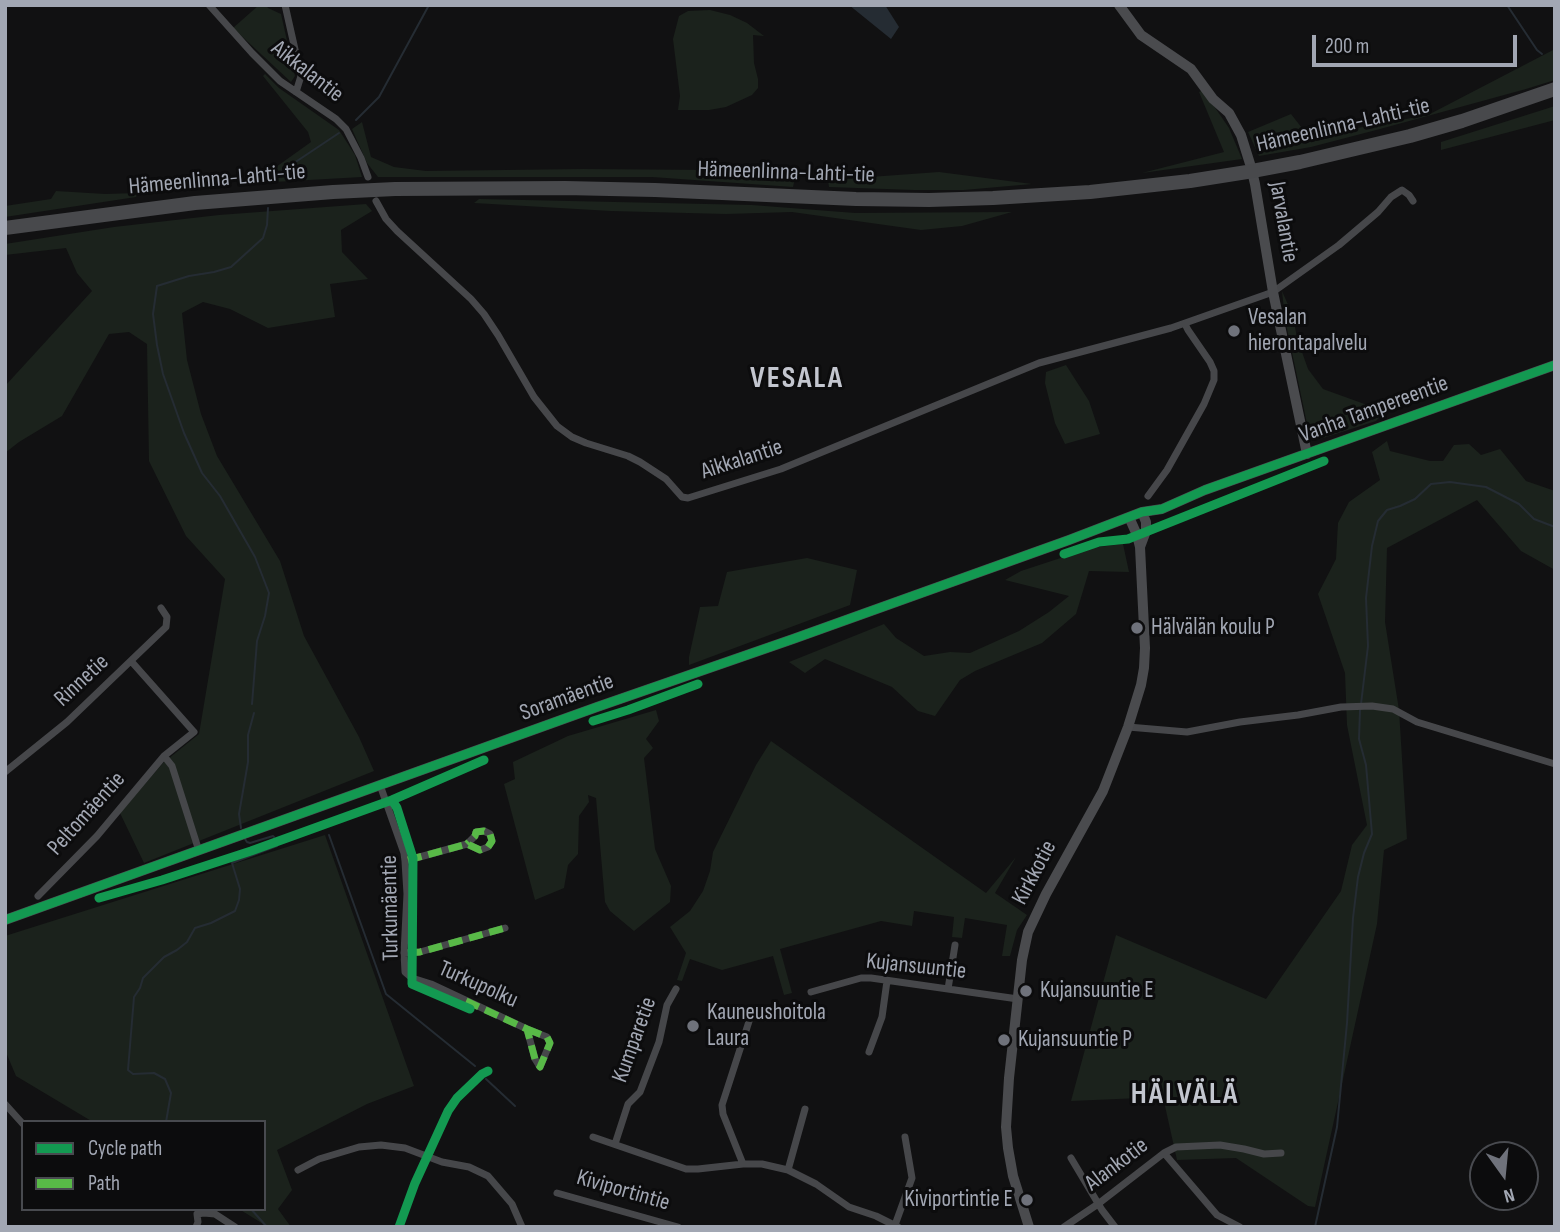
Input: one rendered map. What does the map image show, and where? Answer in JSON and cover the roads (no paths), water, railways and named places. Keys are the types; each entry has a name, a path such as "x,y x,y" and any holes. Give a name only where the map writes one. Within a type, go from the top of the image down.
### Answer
{"highway":[{"name":"Hämeenlinna-Lahti-tie","path":"5,228 195,203 395,189 479,187 642,190 929,200 1090,192 1201,179 1300,162 1410,136 1555,89"}],"street":[{"name":"Aikkalantie","path":"209,5 280,81 336,119 346,129 368,177"},
{"path":"285,5 301,76 296,92"},
{"name":"Jarvalantie","path":"1119,5 1141,35 1191,69 1213,99 1229,113 1245,146 1258,198 1273,292 1307,454"},
{"name":"Aikkalantie","path":"376,201 386,219 397,231 484,314 534,397 557,426 572,437 640,462 666,479 682,497 688,498 781,469 1039,363 1185,324 1273,292 1339,246 1391,197 1402,190 1413,201"},
{"path":"1148,496 1167,470 1204,404 1214,380 1210,362 1185,324"},
{"name":"Vanha Tampereentie","path":"1142,512 1162,509 1205,490 1555,365"},
{"name":"Soramäentie","path":"5,920 1142,512"},
{"name":"Kirkkotie","path":"1140,547 1146,531 1142,512"},
{"name":"Kirkkotie","path":"1029,1227 1016,1188 1007,1142 1009,1078 1022,960 1028,932 1046,894 1104,791 1141,685 1145,648 1140,547 1129,517"},
{"name":"Rinnetie","path":"5,772 67,722 166,627 167,617 161,608"},
{"name":"Peltomäentie","path":"38,895 97,836 164,756 194,732 131,661"},
{"path":"1128,727 1186,732 1341,707 1372,706 1393,709 1417,722 1555,764"},
{"path":"164,756 172,766 199,851"},
{"name":"Turkumäentie","path":"380,785 404,853 407,894 405,972 412,978"},
{"path":"405,861 467,844"},
{"path":"404,953 420,952 505,928"},
{"path":"948,989 955,944"},
{"name":"Turkupolku","path":"412,978 431,984 547,1037 550,1043 540,1067 535,1059 527,1029"},
{"name":"Kujansuuntie","path":"811,992 861,978 871,978 1018,999"},
{"path":"869,1052 882,1017 887,981"},
{"name":"Kumparetie","path":"615,1144 628,1104 640,1092 659,1042 667,1005 676,989"},
{"path":"743,1164 722,1105 753,1009"},
{"path":"5,1104 21,1122"},
{"path":"788,1170 805,1109"},
{"path":"593,1137 686,1168 762,1164 788,1170 816,1184 849,1207 897,1226 912,1178 905,1137"},
{"path":"298,1170 319,1159 359,1147 381,1145 405,1148 442,1162 469,1167 488,1176 512,1204 522,1227"},
{"name":"Alankotie","path":"1065,1227 1164,1153 1176,1147 1220,1145 1264,1154 1280,1153"},
{"path":"1164,1153 1217,1215 1240,1227"},
{"path":"1071,1158 1115,1227"},
{"name":"Kiviportintie","path":"556,1192 678,1227"},
{"path":"196,1227 198,1222 195,1212 215,1214 235,1227"}],"waterway":[{"path":"356,120 379,97 429,5"},
{"path":"1507,5 1542,54"},
{"path":"267,181 339,133"},
{"path":"252,704 257,641 269,593 255,557 220,496 202,473 184,433 163,374 153,314 157,286 231,267 263,238 268,208"},
{"path":"1361,704 1368,646 1366,598 1372,546 1378,521 1387,510 1415,499 1431,484 1450,482 1486,487 1519,504 1534,519 1555,527"},
{"path":"1315,1227 1337,1127 1358,877 1372,834 1366,765 1359,739 1360,710"},
{"path":"241,828 239,814 248,762 248,735 254,713"},
{"path":"329,835 386,994 475,1066"},
{"path":"245,839 250,843 274,837"},
{"path":"166,1120 171,1093 165,1079 154,1073 133,1074 128,1070 134,997 143,978 164,957 187,942 195,928 235,911 240,889 232,863 277,844"},
{"path":"486,1079 515,1106"},
{"path":"253,1211 267,1227"}],"place":[{"name":"Vesalan hierontapalvelu","path":"1234,331"},
{"name":"Hälvälän koulu P","path":"1137,628"},
{"name":"Kujansuuntie E","path":"1026,991"},
{"name":"Kauneushoitola Laura","path":"693,1026"},
{"name":"Kujansuuntie P","path":"1004,1040"},
{"name":"Kiviportintie E","path":"1027,1200"}],"district":[{"name":"VESALA","path":"797,379"},
{"name":"HÄLVÄLÄ","path":"1185,1095"}]}
